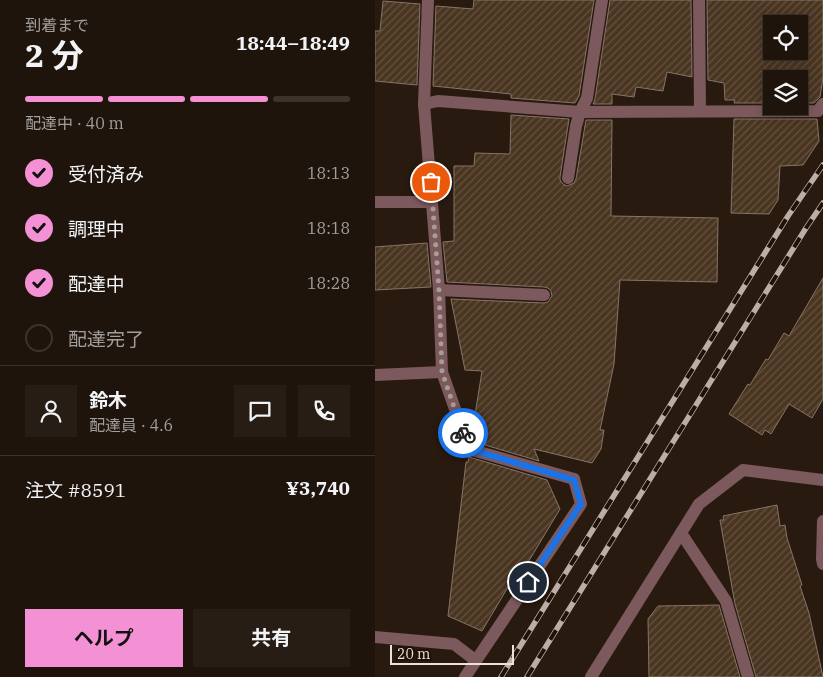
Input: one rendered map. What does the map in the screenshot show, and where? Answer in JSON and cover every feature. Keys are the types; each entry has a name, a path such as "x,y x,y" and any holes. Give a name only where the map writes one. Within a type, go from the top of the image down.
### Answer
{"street":[{"path":"428,0 424,104 439,290 442,372 469,449 574,480 581,504 465,677"},
{"path":"568,178 576,126 587,98 603,0"},
{"path":"699,0 700,111"},
{"path":"424,104 438,101 580,112 818,111 823,104"},
{"path":"375,202 432,202"},
{"path":"439,290 544,295"},
{"path":"375,375 442,372"},
{"path":"591,677 699,504 743,470 823,480"},
{"path":"823,521 823,564"},
{"path":"681,533 725,601 748,677"},
{"path":"375,637 454,644 475,660"}],"building":[{"path":"474,0 594,0 579,96 575,103 511,98 511,94 433,86 436,6 473,9"},
{"path":"610,0 691,0 692,77 667,72 663,91 636,87 634,97 612,94 612,104 593,104"},
{"path":"707,0 823,0 823,78 820,97 814,103 808,103 808,70 763,70 763,103 734,103 735,100 725,100 724,83 708,80"},
{"path":"383,1 420,4 417,85 375,81 375,31 380,31"},
{"path":"511,115 569,119 560,177 563,184 567,186 574,183 576,179 586,120 612,120 611,216 718,218 717,282 620,280 614,364 600,430 604,430 601,449 592,463 534,449 539,461 475,442 472,434 482,371 465,370 451,299 544,303 548,302 552,296 551,291 544,287 447,282 443,242 454,241 454,166 474,166 475,153 510,154"},
{"path":"734,119 817,119 819,141 803,165 780,166 778,200 769,214 731,213"},
{"path":"427,243 431,287 375,290 375,247"},
{"path":"823,278 823,399 812,418 789,404 771,434 765,430 762,435 729,414 766,359 768,360 784,333 789,336"},
{"path":"469,457 547,480 560,509 515,584 511,582 482,631 448,616 466,462 468,462"},
{"path":"777,505 780,526 785,525 787,538 802,585 800,586 809,613 823,677 756,677 735,604 720,520 724,520 723,516"},
{"path":"719,605 740,677 649,677 648,619 658,606"}],"railway":[{"path":"501,677 788,216 823,165"},
{"path":"527,677 823,203"}],"way so far":[{"path":"431,182 439,290 442,372 463,433"}],"route":[{"path":"463,433 469,449 574,480 581,504 528,582"}]}
